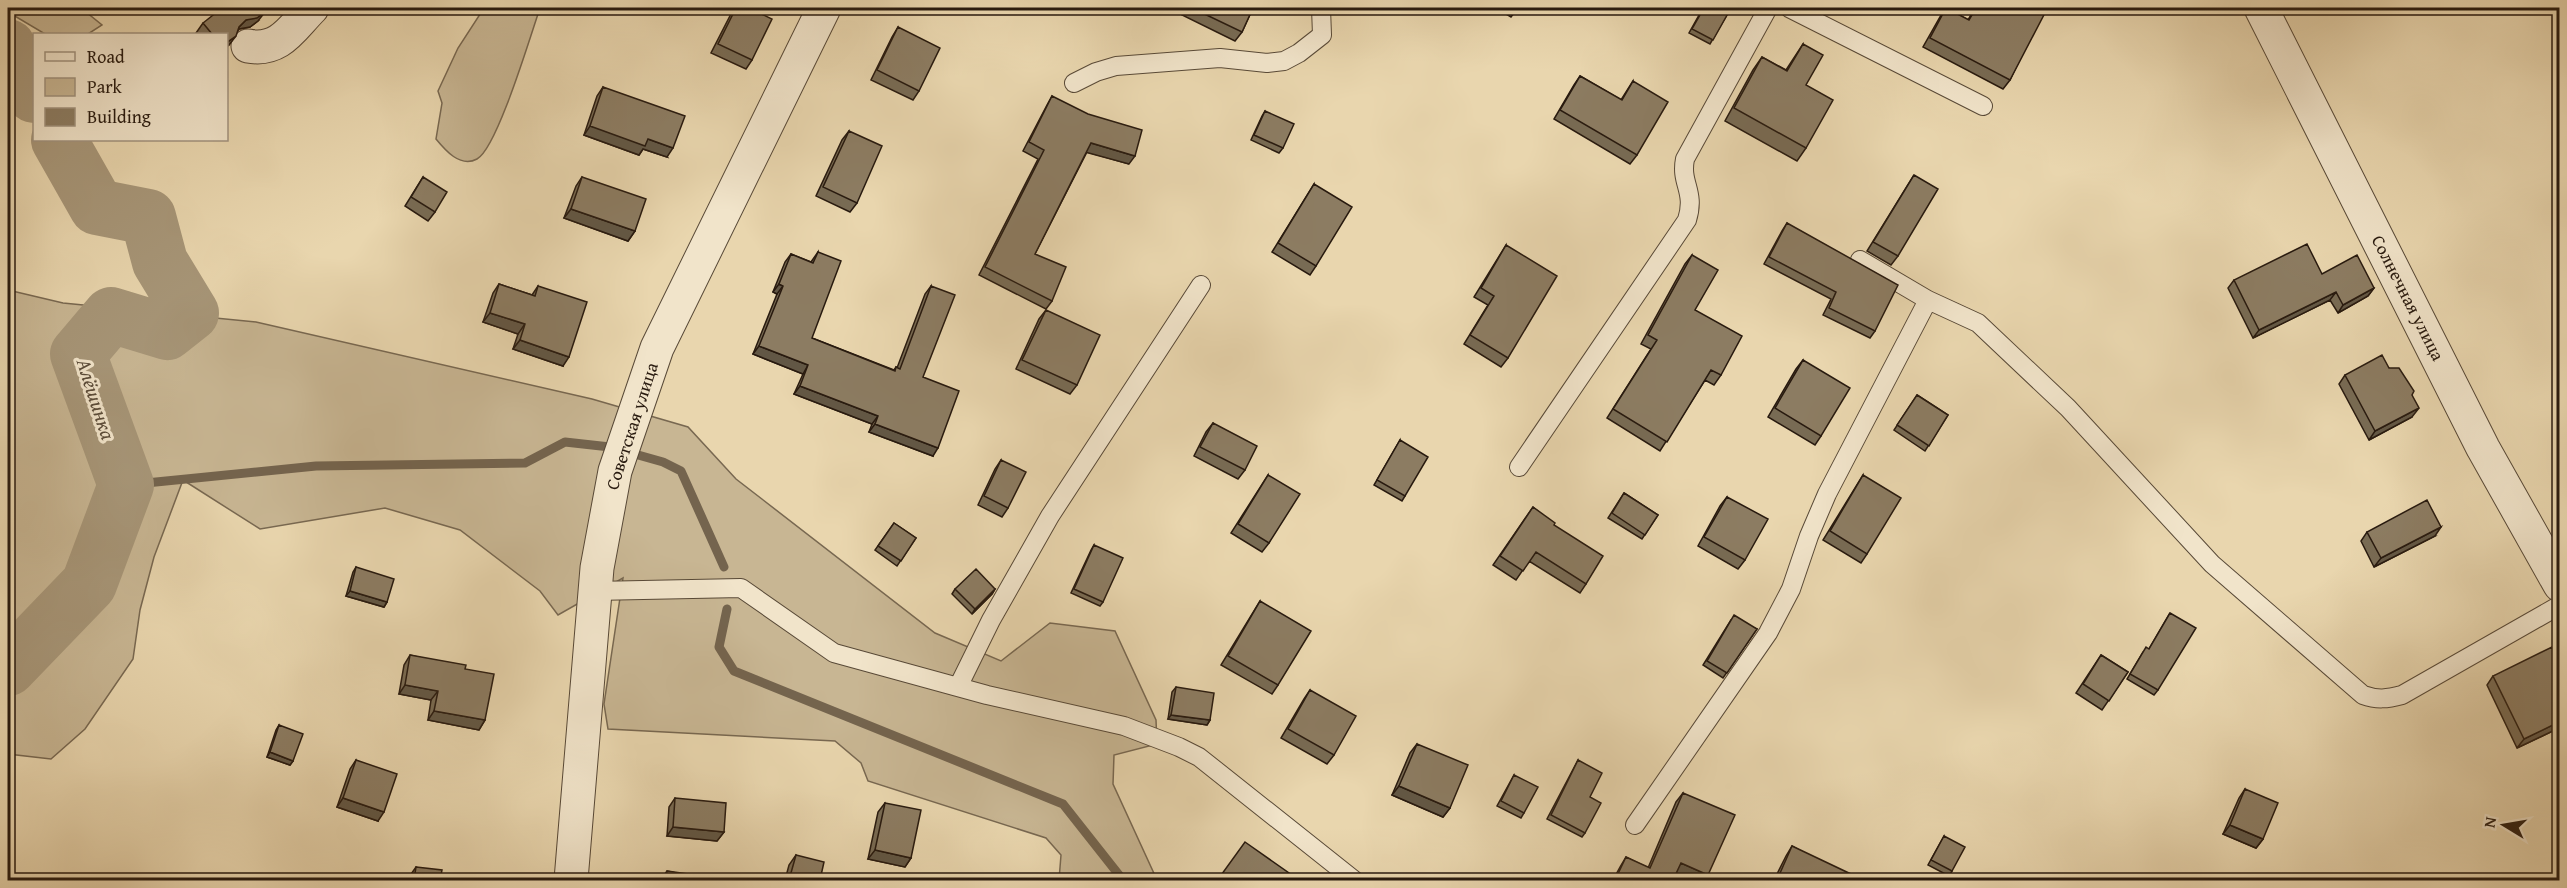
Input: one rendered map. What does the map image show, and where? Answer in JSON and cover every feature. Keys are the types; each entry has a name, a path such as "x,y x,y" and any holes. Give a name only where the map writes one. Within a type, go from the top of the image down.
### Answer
{"street":[{"path":"248,46 264,48 275,45 312,8"},
{"name":"Советская улица","path":"571,880 594,591 615,471 657,348 824,8"},
{"name":"Солнечная улица","path":"2261,8 2483,447 2559,585"}],"lane":[{"path":"1074,83 1096,72 1116,66 1220,58 1267,63 1284,61 1299,53 1322,35 1322,8"},
{"path":"1519,467 1687,220 1692,204 1689,188 1682,173 1685,159 1768,8"},
{"path":"1789,8 1983,106"},
{"path":"1860,260 1928,300 1978,323 2020,361 2092,433 2212,564 2363,695 2381,699 2402,695 2559,605"},
{"path":"958,687 991,620 1050,516 1111,426 1201,285"},
{"path":"1635,825 1768,633 1791,589 1809,536 1827,494 1928,300"},
{"path":"594,591 741,588 834,653 958,687 1124,726 1199,757 1354,880"}],"green space":[{"path":"8,8 81,8 102,25 90,33 43,33 8,12"},
{"path":"484,8 540,8 513,90 494,135 485,151 477,159 465,161 459,160 436,139 442,103 438,91 458,48"},
{"path":"8,290 63,303 256,322 592,399 688,427 736,479 935,633 1001,661 1050,623 1115,631 1156,720 1157,744 1114,755 1113,784 1157,880 1059,880 1061,855 1046,838 868,781 861,763 835,741 608,729 604,704 623,578 558,615 540,591 460,530 385,508 260,529 183,480 154,557 140,610 133,659 85,729 51,759 8,754"}],"building":[{"path":"222,8 261,8 265,12 257,18 246,20 239,27 236,36 228,42 228,33 211,33 203,23"},
{"path":"736,8 749,8 772,19 752,60 718,44"},
{"path":"1192,8 1253,8 1242,32"},
{"path":"1704,8 1731,8 1713,40 1692,29"},
{"path":"1946,8 1969,20 1976,8 2047,9 2010,80 1930,38"},
{"path":"898,27 940,48 919,91 877,70"},
{"path":"1803,44 1823,55 1806,85 1833,100 1806,148 1734,108 1762,57 1787,71"},
{"path":"1580,76 1622,100 1633,81 1668,102 1637,155 1560,110"},
{"path":"603,87 685,116 673,148 648,139 645,146 590,126"},
{"path":"1052,96 1088,114 1142,130 1135,156 1091,143 1035,254 1066,267 1052,301 985,267 1044,150 1029,142"},
{"path":"1265,111 1294,124 1283,148 1254,135"},
{"path":"849,131 882,146 857,203 823,187"},
{"path":"1914,175 1938,189 1898,256 1873,242"},
{"path":"423,177 447,192 435,212 411,197"},
{"path":"582,177 646,199 635,231 571,209"},
{"path":"1314,184 1352,207 1316,266 1278,243"},
{"path":"1787,223 1898,285 1875,331 1829,308 1836,292 1769,257"},
{"path":"2307,244 2322,274 2357,255 2374,288 2343,305 2336,292 2259,330 2234,280"},
{"path":"1506,245 1557,276 1508,358 1470,335 1494,296 1481,288"},
{"path":"818,252 841,261 812,338 895,371 896,367 900,369 931,286 955,295 923,377 959,391 938,448 875,424 878,416 800,386 808,365 759,346 783,286 779,284 791,254 813,263"},
{"path":"1692,255 1718,270 1695,310 1742,336 1721,375 1711,370 1667,442 1613,409 1657,340 1648,335"},
{"path":"499,284 535,296 538,286 587,302 569,357 520,340 525,324 490,313"},
{"path":"1046,310 1100,335 1077,385 1022,360"},
{"path":"2382,355 2389,368 2399,368 2414,391 2412,395 2419,408 2375,431 2345,375"},
{"path":"1803,360 1850,388 1821,436 1775,408"},
{"path":"1917,395 1948,415 1929,446 1897,425"},
{"path":"1213,423 1257,446 1245,470 1200,447"},
{"path":"1400,440 1428,457 1405,496 1377,480"},
{"path":"1001,460 1026,472 1008,508 984,496"},
{"path":"1268,475 1300,494 1269,543 1238,524"},
{"path":"1863,475 1901,498 1867,554 1830,531"},
{"path":"1624,493 1658,515 1645,535 1612,513"},
{"path":"1727,497 1768,519 1745,560 1704,537"},
{"path":"2427,500 2441,527 2381,558 2367,532"},
{"path":"1533,507 1555,523 1554,525 1603,556 1586,584 1536,552 1523,571 1500,556"},
{"path":"894,523 916,538 901,561 878,546"},
{"path":"1094,545 1123,558 1103,602 1074,589"},
{"path":"356,567 394,579 387,602 350,591"},
{"path":"976,569 995,589 975,609 955,589"},
{"path":"1260,601 1311,631 1278,685 1228,656"},
{"path":"2170,613 2196,628 2158,690 2130,674 2146,647 2149,649"},
{"path":"1734,615 1757,629 1727,673 1707,661"},
{"path":"2552,647 2559,662 2559,722 2524,739 2493,676"},
{"path":"410,655 466,665 465,669 494,674 485,720 434,711 438,691 405,685"},
{"path":"2101,655 2128,672 2109,701 2083,684"},
{"path":"1176,687 1214,693 1210,720 1171,715"},
{"path":"1310,690 1356,716 1334,755 1288,729"},
{"path":"279,725 303,734 293,761 270,752"},
{"path":"1417,744 1468,765 1450,808 1399,786"},
{"path":"356,760 397,774 384,812 343,798"},
{"path":"1578,760 1602,773 1590,797 1601,803 1585,833 1551,815"},
{"path":"1514,775 1538,787 1524,813 1501,801"},
{"path":"2245,789 2278,803 2263,839 2230,825"},
{"path":"1683,793 1735,815 1708,875 1681,863 1673,880 1615,880 1626,857 1650,868"},
{"path":"675,798 726,803 724,832 673,827"},
{"path":"885,803 921,810 911,858 875,850"},
{"path":"1944,836 1965,847 1952,871 1931,860"},
{"path":"1245,842 1299,880 1223,880 1219,878"},
{"path":"1792,846 1853,875 1851,880 1777,880"},
{"path":"796,855 824,862 820,880 789,880"},
{"path":"416,867 442,870 440,880 414,880"},
{"path":"667,871 710,877 709,880 666,880"}],"waterway":[{"name":"Алёшинка","path":"8,47 33,93"},
{"name":"Алёшинка","path":"8,668 89,584 126,485 78,354 111,315 167,332 191,313 160,262 148,217 97,207 60,141"},
{"path":"126,485 316,466 525,463 565,442 610,447"},
{"path":"631,453 663,462 681,471 724,567"},
{"path":"727,609 719,647 734,671 1063,804 1123,880"}]}
